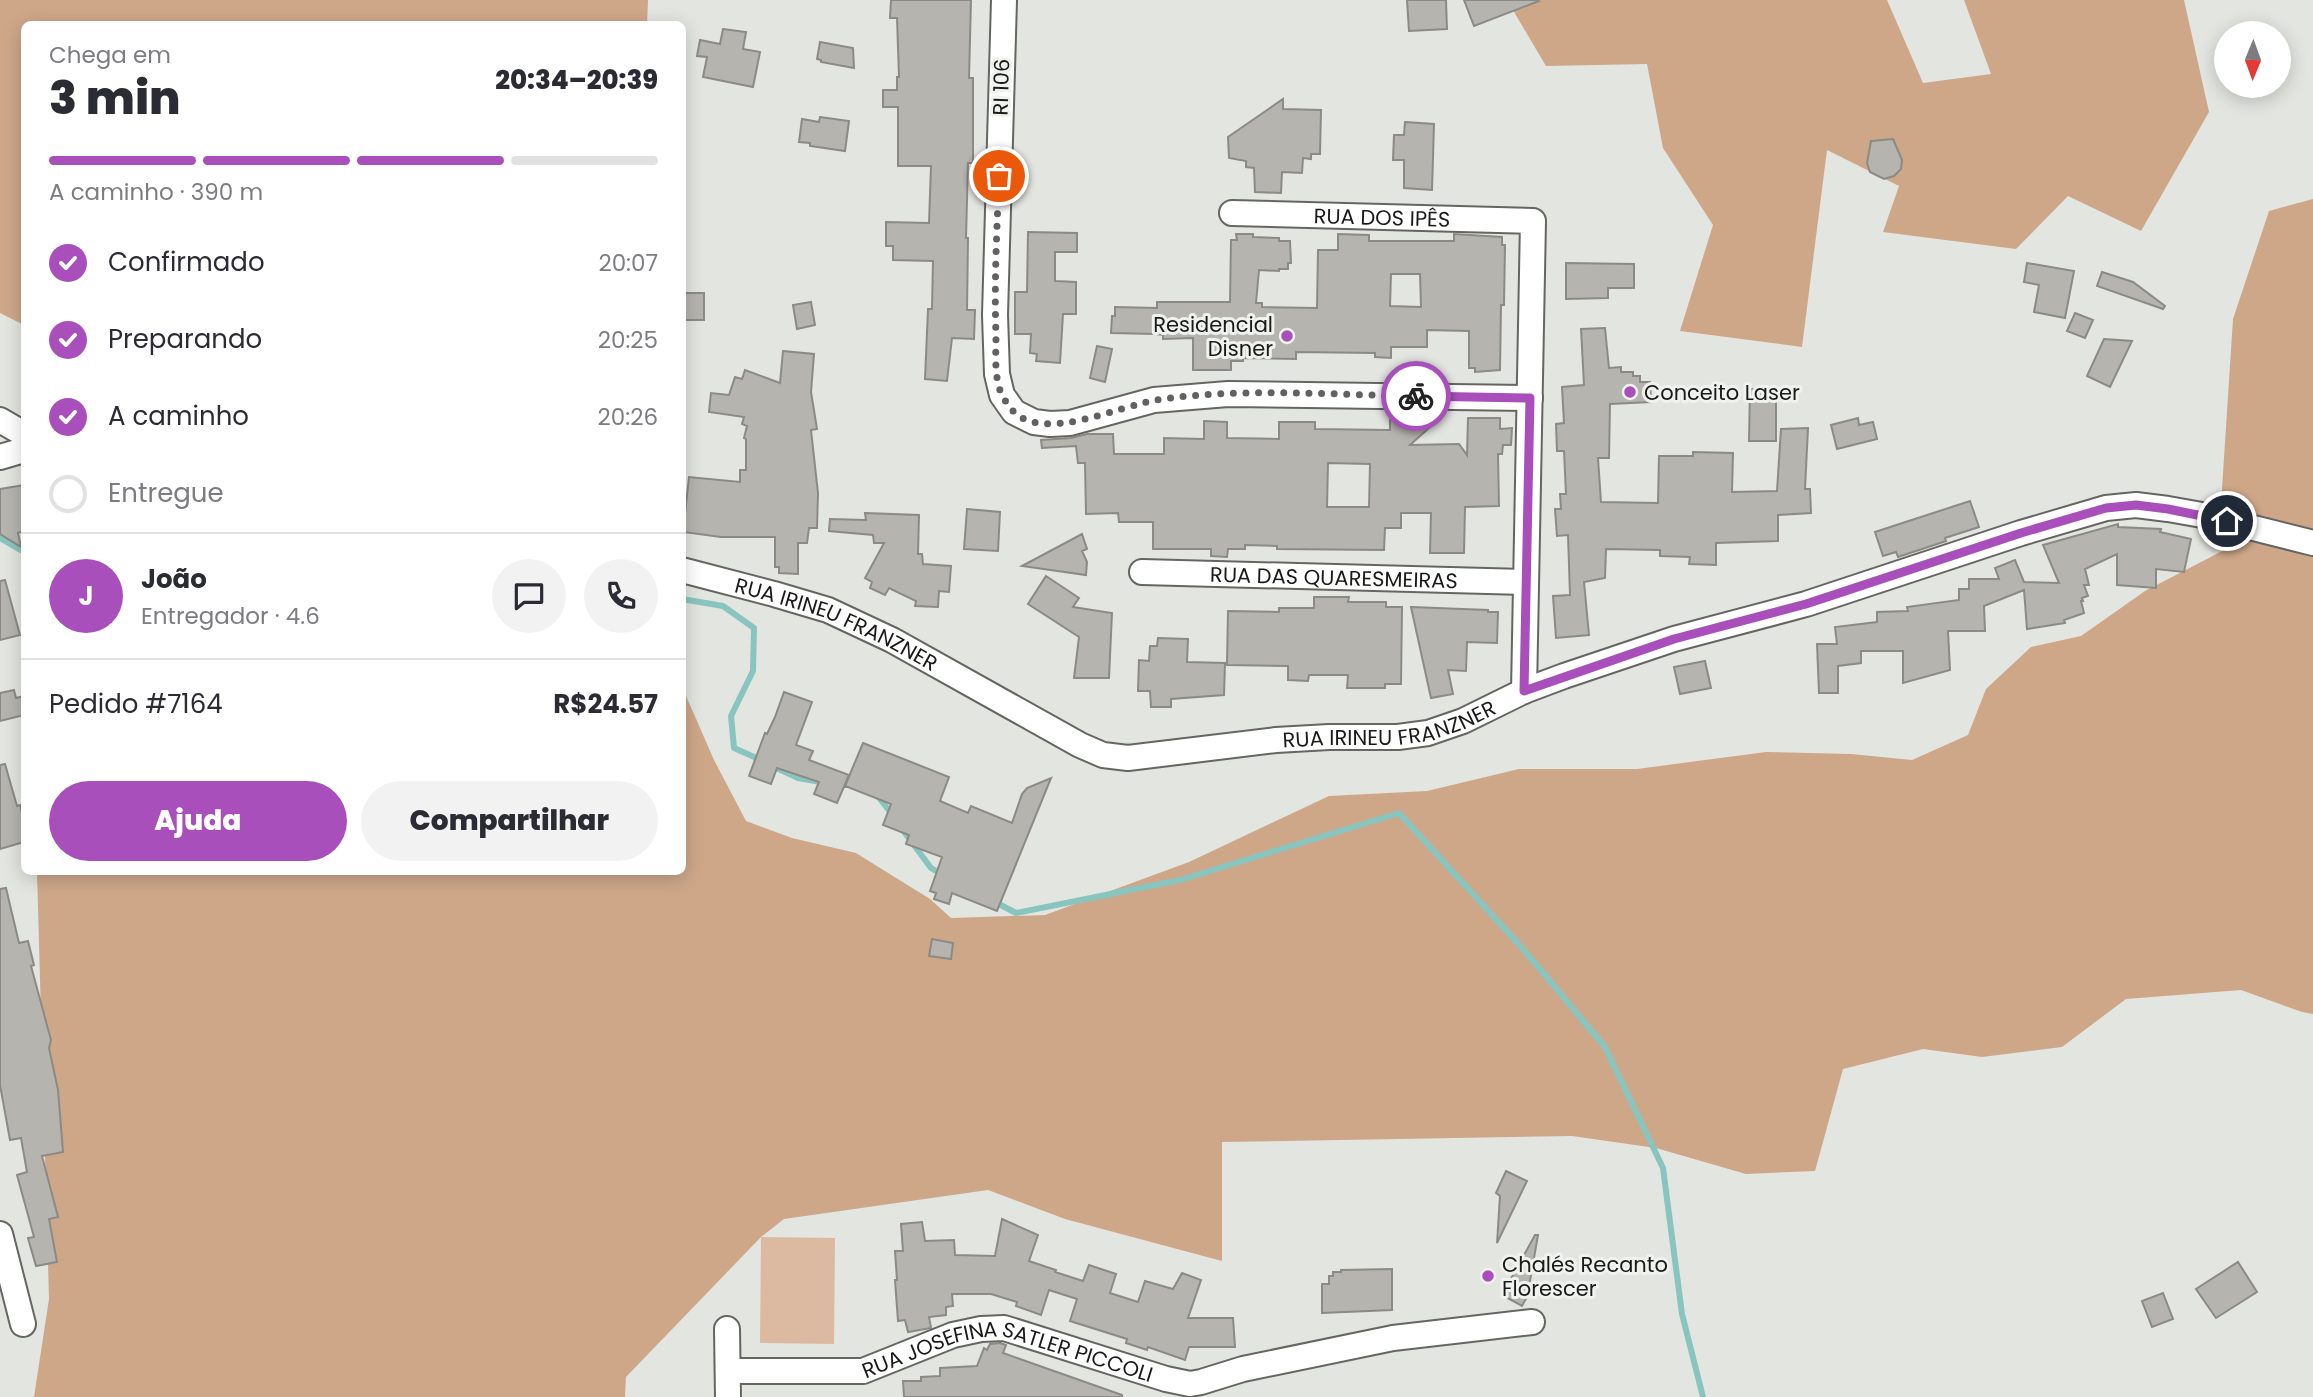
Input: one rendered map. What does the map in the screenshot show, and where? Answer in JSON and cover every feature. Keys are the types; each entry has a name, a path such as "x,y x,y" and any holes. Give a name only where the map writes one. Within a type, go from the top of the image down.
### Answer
{"street":[{"name":"RI 106","path":"1004,0 995,315 997,374 1002,394 1014,412 1034,422 1050,424 1070,423 1154,400 1228,394 1530,398"},
{"name":"RUA DOS IPÊS","path":"1232,213 1533,220 1530,398"},
{"path":"1524,691 1530,398"},
{"path":"0,420 21,432"},
{"path":"0,457 21,451"},
{"name":"RUA IRINEU FRANZNER","path":"686,571 828,610 892,640 1080,745 1104,755 1128,758 1276,740 1398,737 1428,733 1463,721 1524,691 1674,639 1806,604 2106,508 2136,505 2168,509 2313,543"},
{"name":"RUA DAS QUARESMEIRAS","path":"1143,572 1525,582"},
{"path":"0,1234 23,1324"},
{"name":"RUA JOSEFINA SATLER PICCOLI","path":"728,1371 863,1371 953,1335 981,1329 1004,1328 1166,1379 1190,1384 1243,1369 1393,1338 1532,1322"},
{"path":"727,1329 728,1397"}],"shaded area":[{"path":"0,0 648,0 647,21 21,21 21,324 0,313"},
{"path":"1507,0 1887,0 1923,83 1991,74 1964,0 2184,0 2209,112 2141,231 2068,196 2016,249 1883,232 1899,186 1827,150 1802,347 1680,331 1713,225 1663,148 1647,64 1546,66"},
{"path":"2313,199 2313,1014 2241,990 2126,999 2062,1047 1982,1057 1923,1049 1843,1069 1815,1171 1746,1174 1656,1148 1572,1136 1222,1142 1222,1261 1065,1219 988,1190 784,1219 761,1237 626,1377 625,1397 34,1397 49,1299 37,875 686,875 686,696 714,760 746,821 792,838 856,853 930,899 951,918 1045,915 1189,862 1329,796 1427,791 1519,769 1637,769 1766,752 1851,754 1912,760 1968,735 1986,689 2031,647 2081,636 2145,591 2261,531 2253,516 2221,504 2233,319 2269,211"},
{"path":"761,1237 835,1238 834,1344 760,1343"}],"building":[{"path":"891,0 971,0 969,78 973,78 973,163 968,163 966,238 967,310 975,310 974,339 952,338 947,381 925,379 928,309 932,309 933,261 893,260 893,246 886,246 886,222 929,223 931,166 898,166 898,107 883,107 883,90 897,90 899,77 897,18 890,18"},
{"path":"1407,0 1446,0 1447,29 1409,31"},
{"path":"1464,0 1538,0 1539,1 1474,26"},
{"path":"723,29 746,32 743,49 760,52 753,87 703,77 707,57 697,56 700,40 720,44"},
{"path":"820,42 853,48 854,68 817,59"},
{"path":"1283,99 1283,109 1321,110 1320,154 1311,154 1311,159 1303,158 1302,173 1282,172 1281,193 1255,192 1254,168 1246,167 1246,161 1229,158 1228,137"},
{"path":"820,117 849,121 845,151 799,142 802,119 819,122"},
{"path":"1405,122 1434,124 1432,190 1404,188 1404,160 1393,160 1394,135 1404,135"},
{"path":"1893,139 1902,160 1901,169 1894,176 1884,179 1870,172 1867,163 1871,141"},
{"path":"1028,232 1077,233 1077,252 1055,252 1055,281 1076,282 1076,314 1063,314 1060,363 1036,361 1037,354 1030,353 1031,334 1015,334 1015,292 1027,292"},
{"path":"1236,234 1253,234 1253,237 1290,241 1291,263 1288,263 1288,269 1259,270 1256,303 1262,303 1262,307 1317,308 1318,250 1338,250 1338,234 1369,235 1369,241 1454,241 1454,234 1502,237 1502,245 1505,245 1500,370 1475,372 1475,368 1469,368 1469,331 1427,330 1427,347 1391,347 1391,358 1375,357 1375,353 1296,352 1296,359 1243,358 1243,361 1231,361 1231,370 1193,370 1193,338 1163,339 1163,335 1156,334 1111,333 1115,307 1157,308 1157,302 1230,302 1231,240 1237,240","holes":["1391,274 1420,274 1421,307 1390,306"]},
{"path":"1566,263 1634,264 1634,288 1608,288 1608,298 1566,299"},
{"path":"2027,263 2074,271 2065,318 2034,312 2039,285 2024,282"},
{"path":"2102,272 2133,282 2165,306 2163,309 2097,286"},
{"path":"686,293 704,293 704,320 686,320"},
{"path":"811,302 815,325 797,329 793,305"},
{"path":"2075,313 2093,320 2085,338 2067,331"},
{"path":"1605,328 1609,368 1621,367 1621,372 1633,372 1633,376 1640,376 1640,382 1650,382 1651,402 1610,404 1609,458 1598,458 1601,502 1658,503 1659,456 1693,456 1693,452 1733,453 1732,492 1777,491 1781,429 1808,428 1805,489 1810,489 1811,513 1778,515 1778,541 1716,543 1716,565 1689,564 1690,557 1660,556 1660,550 1606,549 1605,578 1584,582 1589,635 1556,638 1553,596 1570,595 1568,535 1557,536 1555,509 1561,509 1560,494 1566,494 1564,451 1557,451 1556,424 1564,423 1562,387 1584,385 1581,329"},
{"path":"2104,339 2132,341 2110,387 2087,376"},
{"path":"1097,346 1112,349 1105,382 1090,378"},
{"path":"783,351 814,354 811,392 817,429 811,430 818,493 817,528 809,528 807,543 798,543 798,574 779,573 779,567 775,567 775,537 721,537 686,532 689,477 740,482 740,470 746,470 744,438 747,426 742,424 744,417 709,412 711,393 729,395 735,377 742,379 745,370 780,383"},
{"path":"1750,389 1776,390 1776,441 1749,441"},
{"path":"1468,418 1500,418 1500,429 1512,428 1511,445 1503,445 1502,454 1498,454 1499,506 1465,507 1464,553 1430,553 1431,513 1401,513 1401,528 1385,528 1384,550 1277,549 1277,546 1245,545 1245,549 1228,549 1227,557 1211,556 1211,549 1153,549 1153,522 1119,522 1118,513 1086,514 1085,463 1078,463 1076,446 1042,448 1041,440 1087,434 1113,434 1114,454 1164,454 1164,438 1204,439 1204,421 1227,422 1227,438 1279,439 1279,422 1315,422 1315,429 1390,430 1390,420 1393,419 1438,420 1410,445 1459,444 1467,455","holes":["1328,463 1370,464 1369,507 1327,507"]},
{"path":"1858,418 1859,425 1873,422 1877,439 1837,449 1831,425"},
{"path":"21,486 21,532 18,533 21,547 0,534 0,489"},
{"path":"1970,501 1979,527 1898,557 1896,552 1883,556 1875,532"},
{"path":"967,509 1000,512 998,551 964,549"},
{"path":"865,513 919,515 918,554 922,554 923,564 951,566 949,592 939,591 938,607 915,606 916,601 889,588 885,595 870,588 872,582 865,578 884,543 874,543 873,535 829,531 830,519 866,520"},
{"path":"2118,524 2118,527 2161,529 2160,532 2191,539 2184,572 2156,569 2156,588 2117,585 2117,554 2085,569 2089,585 2084,585 2088,596 2081,601 2084,613 2064,620 2065,623 2027,629 2024,590 1984,606 1985,631 1948,631 1950,670 1903,683 1903,651 1861,651 1861,663 1838,666 1838,693 1819,693 1817,644 1837,644 1835,627 1877,622 1877,612 1908,611 1907,607 1959,600 1959,589 1969,589 1969,579 1999,579 1995,568 2015,560 2024,582 2059,583 2043,545"},
{"path":"1082,534 1087,549 1082,551 1087,562 1086,575 1022,566"},
{"path":"1046,576 1079,598 1073,607 1112,613 1109,678 1074,678 1079,637 1028,604"},
{"path":"5,580 20,635 0,640 0,581"},
{"path":"1314,597 1349,597 1348,602 1386,602 1386,607 1402,607 1401,684 1385,684 1385,688 1347,688 1348,675 1309,675 1308,681 1288,680 1288,666 1227,665 1228,611 1279,612 1279,608 1314,608"},
{"path":"1411,607 1498,612 1497,643 1467,642 1466,671 1448,670 1453,694 1431,698"},
{"path":"1158,638 1188,639 1187,662 1225,663 1224,695 1171,699 1171,707 1151,707 1150,691 1138,691 1139,660 1149,661 1150,646 1157,646"},
{"path":"1705,661 1711,688 1680,694 1674,667"},
{"path":"14,690 16,698 21,697 21,716 0,721 0,693"},
{"path":"784,692 812,702 796,745 813,751 809,760 849,775 837,803 814,794 819,782 777,768 771,784 749,776"},
{"path":"863,743 949,777 940,801 968,813 971,806 1012,823 1022,794 1027,788 1051,778 997,911 952,893 949,904 934,899 936,893 930,891 942,857 906,844 909,835 883,825 891,804 845,786"},
{"path":"5,764 17,806 20,805 21,843 0,849 0,765"},
{"path":"6,888 19,943 28,941 34,965 31,966 51,1040 49,1048 58,1090 63,1152 42,1156 58,1217 49,1219 57,1262 36,1266 28,1238 34,1237 17,1175 27,1172 21,1138 10,1140 0,1085 0,889"},
{"path":"932,939 953,943 951,959 929,956"},
{"path":"1506,1171 1527,1181 1497,1243 1500,1196 1496,1193"},
{"path":"1002,1219 1038,1235 1029,1261 1083,1281 1089,1265 1116,1274 1110,1293 1138,1302 1145,1281 1173,1289 1182,1273 1201,1280 1188,1318 1233,1318 1235,1347 1189,1347 1185,1360 1148,1347 1147,1350 1126,1343 1127,1339 1070,1321 1077,1299 1049,1290 1041,1315 1016,1306 1017,1302 991,1294 952,1294 953,1306 946,1307 946,1315 929,1317 931,1328 908,1332 905,1320 898,1321 895,1280 895,1251 903,1251 901,1224 922,1222 925,1241 954,1240 955,1255 995,1256"},
{"path":"1535,1235 1538,1235 1530,1281 1534,1284 1522,1306 1502,1295"},
{"path":"2238,1262 2257,1292 2216,1318 2196,1289"},
{"path":"1392,1269 1392,1310 1322,1313 1322,1284 1329,1284 1329,1276 1333,1276 1333,1272"},
{"path":"2163,1293 2173,1319 2152,1327 2142,1301"},
{"path":"990,1344 1006,1345 1003,1353 1122,1397 904,1397 903,1381 921,1381 921,1377 940,1376 940,1368 977,1366 984,1348 987,1350"}],"waterway":[{"path":"0,538 21,550"},
{"path":"686,600 723,606 754,628 753,671 731,716 734,748 761,760"},
{"path":"770,765 798,778 826,783"},
{"path":"877,795 894,817"},
{"path":"993,901 1016,913 1180,880 1399,813 1524,950 1605,1047 1663,1168 1682,1314 1703,1397"},
{"path":"902,829 931,868 943,875"}],"way so far":[{"path":"999,176 995,315 997,374 1002,394 1014,412 1034,422 1050,424 1070,423 1154,400 1228,394 1416,396"}],"place":[{"name":"Residencial Disner","path":"1287,336"},
{"name":"Conceito Laser","path":"1630,392"},
{"name":"Chalés Recanto Florescer","path":"1488,1276"}],"route":[{"path":"1416,396 1530,398 1524,691 1674,639 1806,604 2106,508 2136,505 2227,521"}]}
